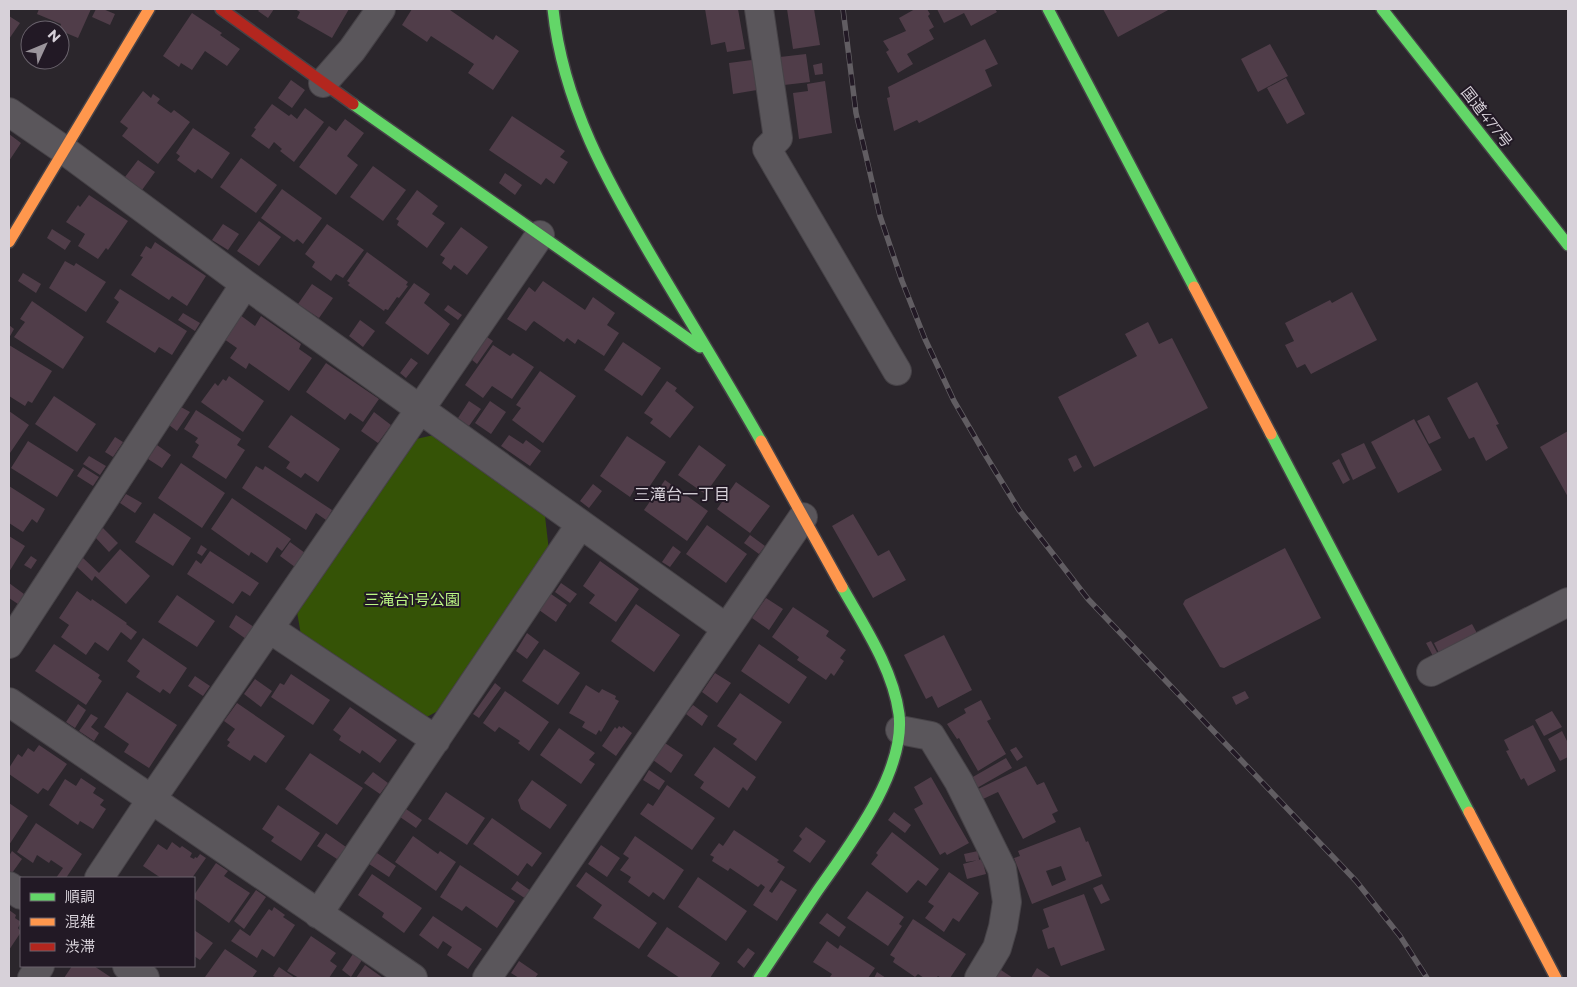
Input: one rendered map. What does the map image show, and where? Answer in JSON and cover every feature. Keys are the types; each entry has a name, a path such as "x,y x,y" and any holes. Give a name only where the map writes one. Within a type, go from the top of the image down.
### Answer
{"main road":[{"path":"9,242 149,9"},
{"path":"221,9 323,83 710,353"},
{"path":"553,9 567,83 594,154 645,248 710,353 803,517 889,676 898,708 900,730 890,770 880,796 759,978"},
{"path":"1048,9 1556,978"},
{"name":"国道477号","path":"1382,9 1568,245"}],"street":[{"path":"323,83 352,50 381,9"},
{"path":"759,9 778,138 767,149 897,371"},
{"path":"9,112 64,150 245,284 726,628"},
{"path":"100,877 540,234"},
{"path":"9,644 245,284"},
{"path":"487,978 803,517"},
{"path":"318,914 580,525"},
{"path":"1431,672 1568,602"},
{"path":"270,629 436,740"},
{"path":"9,702 413,978"},
{"path":"900,730 931,736 959,782 1002,869 1006,902 1004,926 998,948 979,978"},
{"path":"9,886 20,894"},
{"path":"32,978 39,967"},
{"path":"128,967 145,978"}],"green space":[{"name":"三滝台1号公園","path":"434,435 545,516 549,551 445,707 425,718 301,635 297,612 416,439"}],"building":[{"path":"39,9 91,9 78,38 70,35 70,20 51,20 37,14"},
{"path":"96,9 103,9 115,14 110,25 92,17"},
{"path":"260,9 274,9 268,18 258,11"},
{"path":"295,9 349,9 332,38 297,18 300,12"},
{"path":"412,9 451,9 493,40 496,35 519,51 493,90 468,73 474,64 431,36 427,42 402,25"},
{"path":"705,9 738,9 745,49 727,52 725,42 711,45"},
{"path":"787,9 814,9 820,45 793,49"},
{"path":"915,9 927,9 930,14 928,16 934,27 929,30 934,39 907,54 913,64 898,73 886,52 889,50 883,41 906,31 899,18"},
{"path":"937,9 995,9 997,12 971,26 964,13 944,23"},
{"path":"1103,9 1170,9 1118,37"},
{"path":"192,13 222,33 220,35 240,49 227,66 205,51 192,70 181,63 179,67 163,56"},
{"path":"9,16 20,23 9,39"},
{"path":"985,39 998,64 985,70 992,86 919,123 917,120 894,131 887,98 890,97 888,87"},
{"path":"1270,44 1288,76 1258,92 1241,59"},
{"path":"806,54 810,82 784,85 780,57"},
{"path":"752,60 757,90 733,94 729,63"},
{"path":"822,63 823,74 815,75 813,65"},
{"path":"1286,78 1305,114 1287,124 1267,88"},
{"path":"291,80 305,90 292,108 278,98"},
{"path":"825,81 832,133 799,139 793,93 808,91 807,84"},
{"path":"143,91 151,98 153,94 160,99 157,103 171,113 174,110 190,122 158,164 122,136 128,128 120,122"},
{"path":"272,104 289,116 291,114 297,119 305,108 324,122 294,162 280,151 282,149 274,142 269,149 251,136 256,129 254,128"},
{"path":"512,116 565,151 560,157 568,162 554,184 546,178 541,185 489,150"},
{"path":"345,119 364,133 347,156 358,165 336,195 299,167 329,126 336,131"},
{"path":"193,128 230,153 212,179 198,169 195,173 177,160 180,156 176,153"},
{"path":"9,134 21,143 9,161"},
{"path":"241,158 277,185 256,213 220,187"},
{"path":"138,160 155,172 142,190 125,177"},
{"path":"373,166 406,190 383,221 350,197"},
{"path":"505,173 522,185 515,195 499,183"},
{"path":"282,189 322,218 303,244 297,239 294,242 261,218"},
{"path":"417,190 438,206 432,214 445,223 427,248 397,225 399,221 396,219"},
{"path":"89,195 128,221 108,250 106,248 98,259 78,246 85,234 66,222 78,205 80,207"},
{"path":"259,221 281,237 259,266 237,251"},
{"path":"223,224 239,234 228,250 212,240"},
{"path":"327,224 364,250 343,278 336,274 331,281 312,267 315,262 305,254"},
{"path":"461,227 488,247 467,275 454,265 451,270 442,263 445,258 440,255"},
{"path":"52,229 71,241 65,250 47,238"},
{"path":"155,242 206,276 187,306 172,296 169,300 131,275 143,257 140,256 146,246 151,249"},
{"path":"367,252 408,282 406,285 408,286 388,310 385,309 384,311 348,285 350,283 347,281"},
{"path":"65,261 74,266 76,263 106,282 86,312 49,288"},
{"path":"23,273 41,284 36,293 18,281"},
{"path":"543,281 585,310 593,297 615,313 607,325 619,333 604,356 578,339 575,344 567,338 564,342 534,321 526,331 507,319 529,287 535,292"},
{"path":"414,283 430,294 424,303 450,324 428,355 385,323"},
{"path":"312,284 333,298 319,318 298,304"},
{"path":"120,289 187,331 172,355 159,347 155,353 106,322 119,302 114,298"},
{"path":"1352,292 1377,340 1311,374 1305,364 1297,368 1285,345 1294,341 1285,323 1330,300 1332,303"},
{"path":"32,301 84,337 63,369 14,337 25,322 20,319"},
{"path":"448,305 462,315 458,320 444,310"},
{"path":"183,313 200,323 195,331 178,320"},
{"path":"240,315 255,326 261,316 301,344 299,349 312,358 289,391 249,363 246,369 230,358 237,348 224,339"},
{"path":"360,320 375,331 363,347 349,336"},
{"path":"1148,322 1159,344 1172,338 1208,408 1094,467 1058,397 1137,356 1125,334"},
{"path":"9,325 14,329 9,338"},
{"path":"487,337 493,341 477,364 472,360"},
{"path":"623,342 661,368 642,396 604,370"},
{"path":"9,345 52,371 32,403 28,401 25,406 9,396"},
{"path":"493,345 510,356 513,353 534,367 512,399 492,386 483,398 465,385"},
{"path":"411,358 418,363 406,378 400,373"},
{"path":"326,363 379,399 363,422 350,413 345,420 306,392"},
{"path":"540,371 576,396 543,443 512,420 521,408 516,405"},
{"path":"229,376 264,401 243,432 201,402 215,383 218,386 223,379 226,381"},
{"path":"667,381 677,388 675,391 694,407 670,438 650,423 653,419 644,413"},
{"path":"1477,382 1499,424 1496,425 1508,448 1486,461 1474,437 1469,439 1447,398"},
{"path":"54,396 96,424 77,452 35,424"},
{"path":"469,401 481,409 469,426 458,418"},
{"path":"490,401 506,412 491,434 475,423"},
{"path":"181,407 190,412 177,431 169,425"},
{"path":"196,410 241,439 237,445 245,450 226,479 192,457 199,445 195,442 198,438 184,429"},
{"path":"9,411 29,425 10,453 9,452"},
{"path":"374,412 391,425 378,443 361,431"},
{"path":"291,415 340,449 318,482 305,473 301,478 286,468 290,462 268,447"},
{"path":"1429,415 1441,438 1429,444 1417,421"},
{"path":"1414,419 1442,470 1398,493 1371,442"},
{"path":"1568,431 1568,497 1540,447"},
{"path":"509,435 523,444 526,440 541,451 530,466 501,446"},
{"path":"627,436 666,462 643,496 634,490 630,497 600,476"},
{"path":"115,437 123,442 113,457 105,452"},
{"path":"28,441 74,470 57,497 11,468"},
{"path":"1364,443 1376,468 1353,480 1341,454"},
{"path":"157,445 171,455 162,468 148,459"},
{"path":"699,445 726,465 705,494 678,475"},
{"path":"1076,455 1082,467 1074,472 1068,459"},
{"path":"89,456 106,466 100,475 83,464"},
{"path":"1339,459 1350,480 1343,484 1332,463"},
{"path":"181,463 225,493 202,528 158,498"},
{"path":"256,466 263,470 265,466 332,510 326,520 316,513 306,530 242,488"},
{"path":"83,467 99,477 93,486 77,476"},
{"path":"665,480 708,511 687,541 644,510"},
{"path":"736,482 770,506 750,533 717,509"},
{"path":"593,484 602,491 589,508 580,501"},
{"path":"9,486 45,509 37,523 32,519 23,532 9,523"},
{"path":"126,494 142,503 135,513 120,503"},
{"path":"232,498 291,539 282,551 277,547 267,563 251,552 249,556 211,529"},
{"path":"154,513 191,538 173,566 135,542"},
{"path":"853,514 878,556 889,550 906,580 873,598 832,526"},
{"path":"707,525 747,554 726,583 686,554"},
{"path":"103,528 118,543 109,552 95,537"},
{"path":"750,535 765,546 759,554 744,543"},
{"path":"9,536 25,546 9,572"},
{"path":"290,542 305,553 295,567 280,556"},
{"path":"201,545 207,549 202,556 197,553"},
{"path":"673,546 681,552 670,567 662,562"},
{"path":"1285,548 1321,618 1224,668 1220,667 1183,604 1185,600"},
{"path":"120,549 150,576 126,604 95,576 92,581 76,566 83,558 99,573"},
{"path":"210,551 259,583 250,596 242,591 233,604 187,574 196,560 201,564"},
{"path":"31,556 37,560 31,569 24,565"},
{"path":"600,561 639,589 616,622 589,603 595,595 583,586"},
{"path":"9,583 24,594 18,604 9,598"},
{"path":"561,583 577,594 570,603 555,592"},
{"path":"77,591 91,601 92,599 137,632 131,640 121,632 108,651 95,642 86,655 61,637 69,625 59,618"},
{"path":"551,594 567,605 556,622 539,610"},
{"path":"177,595 215,621 197,647 158,622"},
{"path":"766,598 783,609 769,630 752,618"},
{"path":"636,604 680,635 654,672 611,641"},
{"path":"793,607 829,631 826,636 846,650 840,658 844,661 834,676 831,673 826,680 797,660 799,657 772,637"},
{"path":"236,615 254,627 246,639 229,627"},
{"path":"1472,624 1478,635 1440,655 1434,643"},
{"path":"527,633 539,642 527,659 516,651"},
{"path":"944,635 972,690 938,708 932,696 926,699 904,655"},
{"path":"143,638 187,668 170,694 163,689 160,693 136,677 140,671 127,661"},
{"path":"1431,641 1439,656 1434,658 1426,643"},
{"path":"54,644 100,675 98,678 102,681 86,705 35,671"},
{"path":"759,644 807,677 789,704 741,671"},
{"path":"544,649 580,673 558,705 522,681"},
{"path":"715,673 731,683 717,703 702,692"},
{"path":"291,674 330,700 313,725 271,697 280,683 284,685"},
{"path":"195,676 210,686 203,696 188,686"},
{"path":"255,679 272,691 261,707 244,694"},
{"path":"495,683 501,688 479,718 473,714"},
{"path":"586,685 599,693 602,689 616,696 615,699 619,701 601,732 599,730 596,735 582,727 585,722 569,713"},
{"path":"505,691 549,722 529,751 518,743 520,741 499,727 495,732 483,723"},
{"path":"1245,691 1249,698 1236,705 1232,697"},
{"path":"127,692 177,725 149,768 124,752 129,744 104,727"},
{"path":"740,693 782,722 756,761 733,744 737,739 717,726"},
{"path":"981,700 991,719 987,721 1006,754 978,771 959,738 957,739 947,724 966,713 964,709"},
{"path":"237,703 285,736 266,763 254,755 250,761 227,746 230,742 227,740 235,729 224,721"},
{"path":"78,704 86,710 75,728 66,722"},
{"path":"693,705 708,716 702,726 686,714"},
{"path":"350,707 397,740 380,763 362,750 360,754 339,740 341,736 333,730"},
{"path":"1552,711 1562,727 1544,736 1535,720"},
{"path":"91,714 98,718 91,727 99,733 94,741 79,731"},
{"path":"1533,725 1556,771 1528,786 1524,778 1521,780 1506,751 1509,750 1504,740"},
{"path":"619,726 622,728 623,726 632,733 616,756 602,746 615,727 617,729"},
{"path":"559,728 595,753 589,760 595,764 581,784 540,755"},
{"path":"1562,731 1568,743 1568,757 1560,761 1548,739"},
{"path":"665,743 683,755 671,773 653,760"},
{"path":"39,745 67,764 48,791 43,788 38,794 9,774 9,768 18,754 22,757 28,748 34,752"},
{"path":"714,747 756,777 747,791 743,787 729,808 700,788 704,782 694,775"},
{"path":"1016,747 1023,757 1017,761 1010,750"},
{"path":"310,753 363,788 337,825 285,789"},
{"path":"1006,758 1012,768 977,788 971,778"},
{"path":"1026,766 1037,785 1044,782 1058,811 1052,814 1056,822 1023,839 998,792 983,799 978,789"},
{"path":"649,770 665,781 659,790 643,780"},
{"path":"373,772 388,783 380,794 364,783"},
{"path":"931,777 969,843 947,855 945,852 940,855 914,809 923,804 914,787"},
{"path":"81,778 96,788 93,793 104,800 100,805 106,809 93,829 80,821 78,825 49,805 65,779 76,786"},
{"path":"532,780 567,805 550,829 521,809 518,800"},
{"path":"667,785 715,818 692,850 640,814 648,803 653,806"},
{"path":"446,792 485,818 467,845 428,819"},
{"path":"9,803 28,816 9,845"},
{"path":"278,805 320,833 301,861 271,841 274,837 262,829"},
{"path":"406,809 422,820 416,828 400,817"},
{"path":"894,812 911,825 905,833 888,820"},
{"path":"492,818 542,853 532,867 527,863 518,876 473,844"},
{"path":"36,823 82,854 67,877 57,877 63,868 51,860 49,863 37,855 33,863 17,852"},
{"path":"806,827 826,841 810,863 793,851 802,839 799,836"},
{"path":"1080,827 1086,842 1088,841 1102,876 1032,904 1014,858 1020,856 1018,851","holes":["1061,866 1066,880 1052,886 1046,871"]},
{"path":"734,830 779,860 777,862 785,867 769,891 772,893 781,880 797,890 777,921 753,905 765,887 761,884 758,887 730,868 728,871 712,861 714,857 710,855 719,843 723,846"},
{"path":"892,832 939,869 926,886 918,880 907,893 871,864 878,855 876,853"},
{"path":"326,833 346,847 337,859 317,846"},
{"path":"413,836 438,854 440,851 456,862 436,891 395,862"},
{"path":"635,836 684,870 664,900 653,892 649,897 628,882 631,877 620,870 629,858 623,854"},
{"path":"172,842 192,853 190,857 194,859 200,854 206,858 193,877 160,877 143,866 158,844 167,850"},
{"path":"601,845 620,858 607,877 588,864"},
{"path":"12,851 22,859 12,873 9,871 9,856"},
{"path":"978,851 979,860 966,862 964,854"},
{"path":"377,853 396,866 389,877 369,864"},
{"path":"982,859 986,874 967,879 963,864"},
{"path":"216,863 228,871 224,876 250,893 229,923 195,899 195,894"},
{"path":"460,865 515,901 497,928 466,906 462,911 440,897"},
{"path":"586,872 657,923 639,949 593,918 602,905 576,886"},
{"path":"949,872 979,893 959,922 953,918 944,932 925,918 934,906 928,902"},
{"path":"372,874 422,908 404,933 382,917 384,913 358,895"},
{"path":"698,877 747,911 726,941 678,907"},
{"path":"517,881 531,891 526,899 511,889"},
{"path":"1102,884 1110,900 1101,904 1093,888"},
{"path":"256,890 266,897 244,929 234,921"},
{"path":"867,891 904,917 899,924 902,926 888,946 847,918"},
{"path":"1084,894 1105,950 1061,966 1054,947 1048,949 1042,930 1049,927 1043,909"},
{"path":"274,907 285,915 283,917 295,925 274,957 262,949 257,958 231,941 240,929 250,936 269,909 272,911"},
{"path":"9,910 16,915 15,918 20,921 18,928 20,934 9,950"},
{"path":"827,913 846,927 839,937 819,923"},
{"path":"433,916 482,949 468,969 447,955 452,947 443,941 438,949 419,935"},
{"path":"913,919 966,954 950,978 938,976 936,978 924,978 918,974 915,977 893,962 895,958 890,955"},
{"path":"667,927 720,963 710,978 680,978 647,956"},
{"path":"195,931 213,943 200,960 195,957"},
{"path":"311,936 336,953 330,961 337,966 329,978 299,978 287,971"},
{"path":"827,941 838,949 840,945 875,968 868,978 830,977 832,974 813,962"},
{"path":"748,948 755,953 744,968 737,962"},
{"path":"225,949 257,971 252,978 205,977"},
{"path":"353,954 362,960 351,977 342,970"},
{"path":"519,961 538,974 535,978 519,978 511,973"},
{"path":"365,965 383,978 356,978"},
{"path":"71,967 96,967 112,978 64,978"},
{"path":"279,967 295,978 277,978 273,976"},
{"path":"1037,968 1052,978 1031,978"},
{"path":"1001,970 1013,978 995,978"},
{"path":"877,972 886,978 874,978"}],"railway":[{"path":"843,9 856,113 880,216 902,281 925,339 954,401 986,456 1019,510 1088,599 1356,881 1400,936 1427,978"}],"traffic: fast":[{"path":"553,9 558,44 567,78 590,142 638,234 761,441"},
{"path":"1048,9 1194,287"},
{"path":"1382,9 1568,245"},
{"path":"353,104 700,347"},
{"path":"1271,434 1469,812"},
{"path":"759,978 858,832 872,808 884,784 899,737 899,714 891,681 868,632 842,587"}],"traffic: slow":[{"path":"9,242 149,9"},
{"path":"1194,287 1271,434"},
{"path":"761,441 842,587"},
{"path":"1469,812 1556,978"}],"traffic: jam":[{"path":"221,9 353,104"}],"district":[{"name":"三滝台一丁目","path":"682,494"}]}
